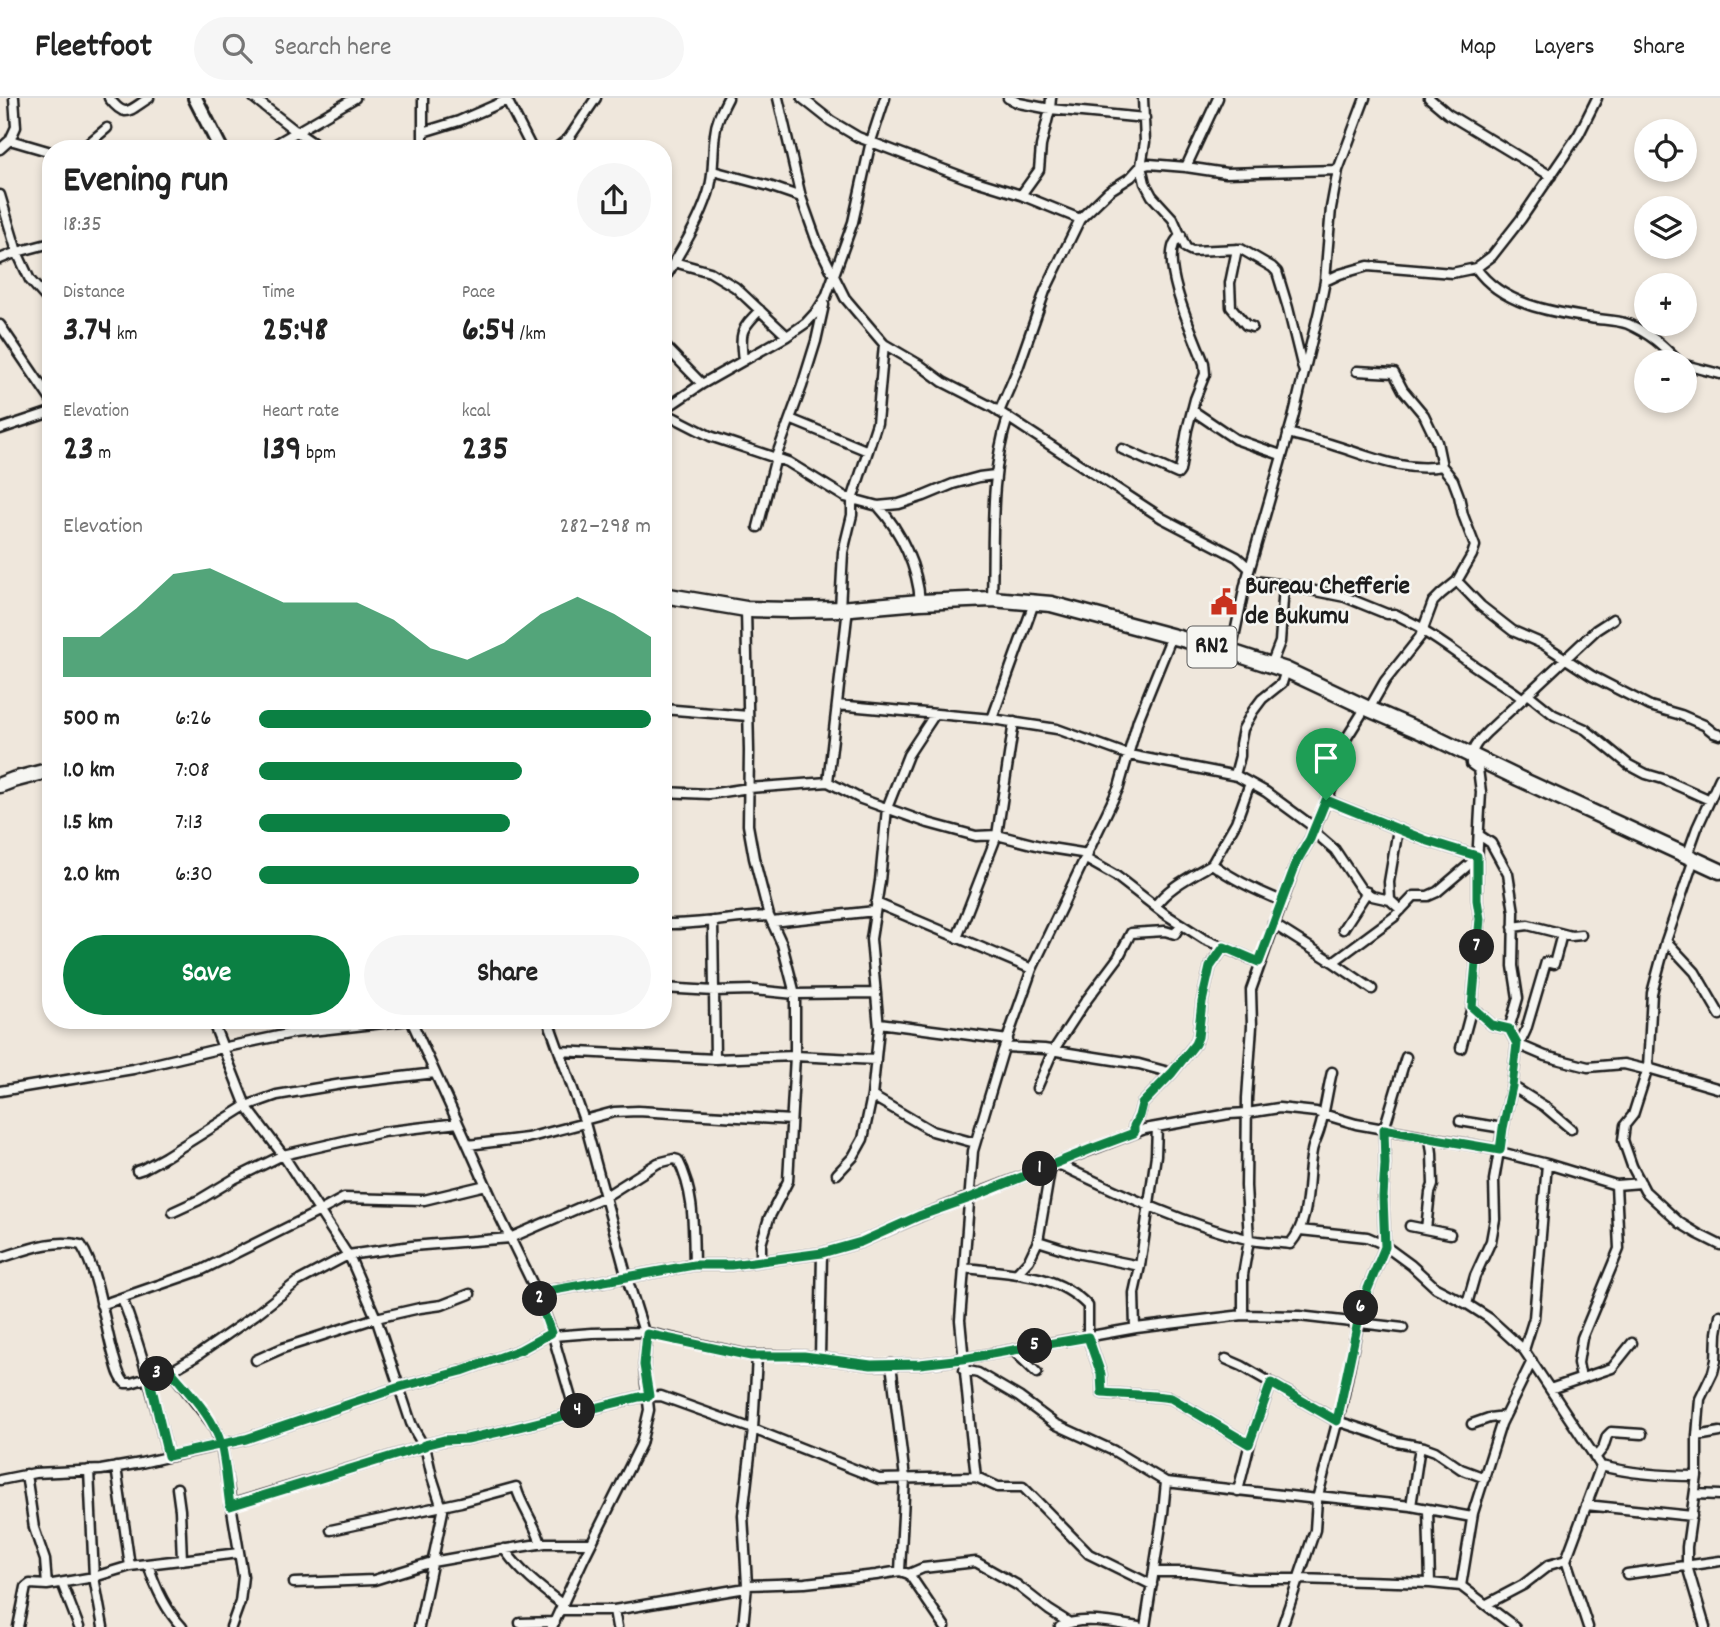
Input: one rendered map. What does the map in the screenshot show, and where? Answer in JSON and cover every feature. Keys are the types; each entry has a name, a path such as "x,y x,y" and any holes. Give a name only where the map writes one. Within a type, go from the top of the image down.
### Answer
{"highway":[{"name":"RN2","path":"672,597 746,609 790,610 992,599 1051,604 1231,652 1286,670 1720,871"},
{"path":"0,785 42,773"}],"main road":[{"path":"195,98 216,140"}],"street":[{"path":"0,149 10,140 16,127 14,98"},
{"path":"109,98 122,112 149,98"},
{"path":"254,98 309,140"},
{"path":"283,140 355,98"},
{"path":"423,98 423,140"},
{"path":"566,140 596,98"},
{"path":"672,266 699,218 709,192 713,171 714,136 718,117 727,98"},
{"path":"778,98 800,197 817,242 845,298 884,344 943,382 1007,417 1162,518 1237,557 1250,568"},
{"path":"802,98 831,121 858,137 966,178 1021,194 1080,219"},
{"path":"758,527 776,457 816,341 826,297 853,222 871,141 886,98"},
{"path":"1008,98 1050,109 1145,118"},
{"path":"1021,194 1039,170 1051,98"},
{"path":"1143,98 1145,142 1141,166 1148,190 1169,214 1185,248 1192,251 1241,249 1272,267 1279,277 1304,372"},
{"path":"1186,167 1218,98"},
{"path":"1231,652 1246,580 1288,433 1325,281 1331,208 1338,170 1364,98"},
{"path":"1429,98 1448,114 1551,176"},
{"path":"1325,281 1352,269 1368,266 1452,273 1476,268 1492,256 1521,219 1579,134 1597,98"},
{"path":"423,132 458,121 507,99 528,140"},
{"path":"93,140 107,128"},
{"path":"10,140 42,149"},
{"path":"999,412 1018,368 1045,291 1080,219 1109,191 1131,177 1141,166 1149,164 1186,167 1226,173 1338,170"},
{"path":"713,171 800,197"},
{"path":"0,195 17,252 30,280 42,294"},
{"path":"1122,449 1178,474 1180,471 1186,430 1205,374 1204,363 1178,296 1172,254 1174,244 1181,235"},
{"path":"0,259 42,245"},
{"path":"1237,249 1230,283 1231,307 1245,325 1252,327"},
{"path":"674,262 710,272 735,287 787,336"},
{"path":"1476,268 1494,287 1520,301 1555,313 1626,323 1656,339 1667,350"},
{"path":"672,405 702,384 806,323 826,297"},
{"path":"743,361 742,332 745,325 760,310"},
{"path":"0,324 42,387"},
{"path":"828,782 844,608 843,552 852,514 852,500 877,423 884,344"},
{"path":"672,353 702,384"},
{"path":"1697,368 1720,374"},
{"path":"1243,1315 1243,1275 1249,1240 1246,1186 1251,990 1259,962 1297,861 1338,774 1341,747 1385,681 1416,644 1433,602 1457,581 1475,546 1453,480 1442,466 1437,442 1424,415 1403,390 1394,373 1357,371"},
{"path":"1192,410 1235,439 1281,455"},
{"path":"0,429 42,415"},
{"path":"672,416 710,436 788,462 852,500 878,506 899,504 953,484 995,475"},
{"path":"992,599 995,475 1007,417"},
{"path":"790,419 868,451"},
{"path":"1288,433 1393,464 1428,468 1442,466"},
{"path":"878,506 905,546 919,586 920,602"},
{"path":"1246,580 1345,597 1387,614 1395,614 1554,715 1585,729 1629,765 1710,800"},
{"path":"1457,581 1481,606 1513,631 1544,644 1592,676 1650,706 1681,715 1720,734"},
{"path":"1271,665 1280,642 1284,585"},
{"path":"992,719 1034,603"},
{"path":"746,609 748,825 754,858 795,994 795,1056 788,1181 769,1218 761,1244 761,1261"},
{"path":"1461,1048 1472,1007 1480,919 1477,859 1481,792 1478,769 1471,764 1471,755 1482,737 1550,672 1613,619"},
{"path":"976,1477 960,1320 973,1151 1032,969 1119,787 1139,720 1172,636"},
{"path":"1235,775 1242,729 1262,699 1282,683 1286,670"},
{"path":"837,705 992,719 1057,729 1129,755 1235,775 1266,792 1314,829 1335,850 1361,889 1372,896 1390,900 1401,910"},
{"path":"672,710 748,716"},
{"path":"837,1174 853,1157 863,1139 872,1096 879,1023 871,939 887,808 908,755 935,714"},
{"path":"957,938 997,835 1014,722"},
{"path":"1720,778 1697,828 1691,858 1665,941 1652,993 1648,1069 1633,1115 1625,1125 1623,1140 1645,1191 1680,1223 1720,1245"},
{"path":"672,792 709,794 828,782 861,799 928,823 976,835 997,835 1087,856 1204,939 1259,962"},
{"path":"1155,906 1175,887 1212,864 1236,822 1250,783"},
{"path":"1326,800 1477,859"},
{"path":"1390,900 1389,882 1398,829"},
{"path":"1479,835 1491,843 1508,874 1514,912 1513,966 1518,998 1509,1029 1518,1045 1545,1056 1588,1067 1624,1064 1720,1089"},
{"path":"1333,962 1394,917 1414,896 1428,896 1437,892 1477,859"},
{"path":"1212,864 1247,886 1282,901"},
{"path":"1343,929 1367,892"},
{"path":"672,923 742,916 771,919 876,907 1032,969"},
{"path":"713,921 716,1059"},
{"path":"1037,1088 1053,1051 1118,958 1131,933 1165,931 1175,934 1181,924"},
{"path":"1273,924 1372,989"},
{"path":"1513,927 1528,925 1571,936 1581,935"},
{"path":"1467,1304 1490,1241 1495,1219 1494,1180 1518,1045 1526,1030 1546,962 1555,964 1562,934"},
{"path":"1665,941 1695,972 1720,1015"},
{"path":"1134,1133 1142,1104 1195,1044 1210,967 1224,947"},
{"path":"672,989 753,990 795,994 876,993"},
{"path":"1518,998 1534,1000"},
{"path":"1472,1007 1492,1025 1509,1029"},
{"path":"879,1023 1139,1064 1172,1073"},
{"path":"215,1029 246,1106 284,1155 348,1255 376,1318 411,1423 424,1446 443,1511 419,1627"},
{"path":"0,1091 133,1069 293,1033 329,1029"},
{"path":"415,1029 537,1293 575,1412"},
{"path":"520,1623 554,1625 591,1543 641,1444 649,1410 644,1365 645,1333 584,1122 551,1029"},
{"path":"559,1051 716,1059 795,1056 876,1060"},
{"path":"1282,1627 1315,1530 1318,1498 1362,1303 1385,1247 1384,1129 1406,1057"},
{"path":"1054,1164 1149,1206 1249,1240 1290,1244 1300,1230 1310,1181 1308,1172 1312,1150 1320,1131 1332,1072"},
{"path":"137,1171 165,1157 246,1106 277,1095 435,1073"},
{"path":"1512,1086 1544,1106 1571,1129"},
{"path":"872,1096 932,1131 975,1143"},
{"path":"537,1293 694,1265 731,1265 822,1253 861,1242 919,1216 1134,1133 1229,1114 1279,1108 1316,1112 1356,1124 1500,1151 1616,1185 1641,1183"},
{"path":"468,1144 527,1138 614,1112 791,1120"},
{"path":"1460,1121 1503,1128"},
{"path":"173,1212 284,1155 383,1132 458,1123"},
{"path":"1135,1328 1134,1293 1149,1206 1157,1127"},
{"path":"1426,1229 1433,1185 1430,1138"},
{"path":"0,1258 55,1243 72,1242 81,1245 86,1252 112,1350 121,1379 125,1383 171,1371 255,1315 297,1282 348,1255 412,1246 510,1238 606,1196 658,1163 674,1159 678,1160 688,1182 693,1211 694,1265"},
{"path":"1017,1273 1029,1259 1038,1241 1054,1164"},
{"path":"1524,1350 1534,1318 1547,1164"},
{"path":"101,1305 202,1270 344,1198 424,1200 486,1185"},
{"path":"1581,1378 1578,1363 1582,1338 1619,1250 1616,1185"},
{"path":"1410,1226 1450,1234"},
{"path":"1300,1230 1367,1237 1411,1265 1436,1288 1489,1318 1524,1350 1601,1466 1630,1473 1697,1476"},
{"path":"1038,1241 1076,1253 1140,1266"},
{"path":"820,1358 822,1253"},
{"path":"964,1268 1017,1273 1045,1279 1077,1295 1088,1306 1088,1337 1101,1374 1102,1393 1171,1398 1249,1444"},
{"path":"256,1360 283,1348 376,1318 442,1305 470,1294"},
{"path":"122,1298 149,1376 168,1456"},
{"path":"0,1480 26,1474 141,1463 246,1439 400,1387 462,1371 520,1350 552,1334 645,1333 757,1356 804,1356 871,1365 920,1364 963,1359 1135,1328 1243,1315 1299,1316 1403,1328"},
{"path":"1705,1627 1690,1583 1687,1547 1697,1476 1700,1399 1716,1360 1720,1315"},
{"path":"1550,1389 1612,1368 1632,1343"},
{"path":"1013,1350 1037,1373"},
{"path":"743,1627 747,1586 743,1515 753,1429 757,1356"},
{"path":"1226,1359 1337,1421 1396,1443 1435,1451 1461,1469 1485,1478"},
{"path":"1461,1586 1472,1517 1505,1416 1532,1362"},
{"path":"891,1364 905,1478 905,1572 945,1627"},
{"path":"964,1370 978,1373 1055,1424 1114,1451 1166,1482 1412,1506 1472,1517"},
{"path":"171,1371 213,1424 221,1444 243,1576 240,1602 231,1627"},
{"path":"1238,1491 1249,1444 1271,1383"},
{"path":"230,1506 444,1440 467,1439 639,1397 661,1396 879,1479 976,1477 998,1487 1023,1487 1089,1554 1152,1585"},
{"path":"1472,1424 1505,1416"},
{"path":"1595,1458 1611,1432 1642,1434"},
{"path":"1697,1436 1720,1432"},
{"path":"1412,1506 1420,1446"},
{"path":"1588,1627 1566,1560 1601,1466"},
{"path":"116,1467 130,1566"},
{"path":"89,1470 94,1577 103,1627"},
{"path":"26,1474 34,1528 45,1560 47,1585"},
{"path":"1145,1627 1166,1482"},
{"path":"331,1530 516,1487 520,1503 537,1528 541,1544"},
{"path":"177,1488 182,1560"},
{"path":"1695,1494 1720,1495"},
{"path":"1587,1504 1692,1516"},
{"path":"1428,1509 1430,1583"},
{"path":"294,1583 374,1580 432,1562 504,1549 564,1542 591,1543"},
{"path":"504,1549 515,1564 561,1607 614,1610 747,1586 805,1583 976,1562 1017,1585 1064,1624 1110,1621 1138,1627"},
{"path":"18,1627 26,1587 30,1584 62,1583 130,1566 239,1553"},
{"path":"1486,1604 1523,1585 1549,1565 1566,1560"},
{"path":"1627,1574 1720,1561"},
{"path":"148,1564 154,1584 172,1616 182,1627"},
{"path":"1154,1573 1192,1572 1247,1579 1461,1586 1515,1627"},
{"path":"62,1583 79,1627"},
{"path":"614,1610 617,1627"}],"place":[{"name":"Bureau Chefferie de Bukumu","path":"1224,602"}],"route":[{"path":"1326,800 1310,839 1297,861 1259,962 1224,947 1210,967 1195,1044 1142,1104 1134,1133 919,1216 861,1242 822,1253 731,1265 694,1265 537,1293 551,1333 520,1350 246,1439 221,1444 168,1456 149,1376 171,1371 213,1424 221,1444 230,1506 424,1445 444,1440 467,1439 649,1396 644,1365 647,1334 751,1356 804,1356 871,1365 920,1364 963,1359 1088,1337 1101,1374 1102,1393 1171,1398 1249,1444 1271,1383 1337,1421 1362,1303 1385,1247 1384,1129 1500,1150 1517,1044 1509,1029 1492,1025 1472,1007 1480,919 1477,856 1425,840 1326,800"}]}
